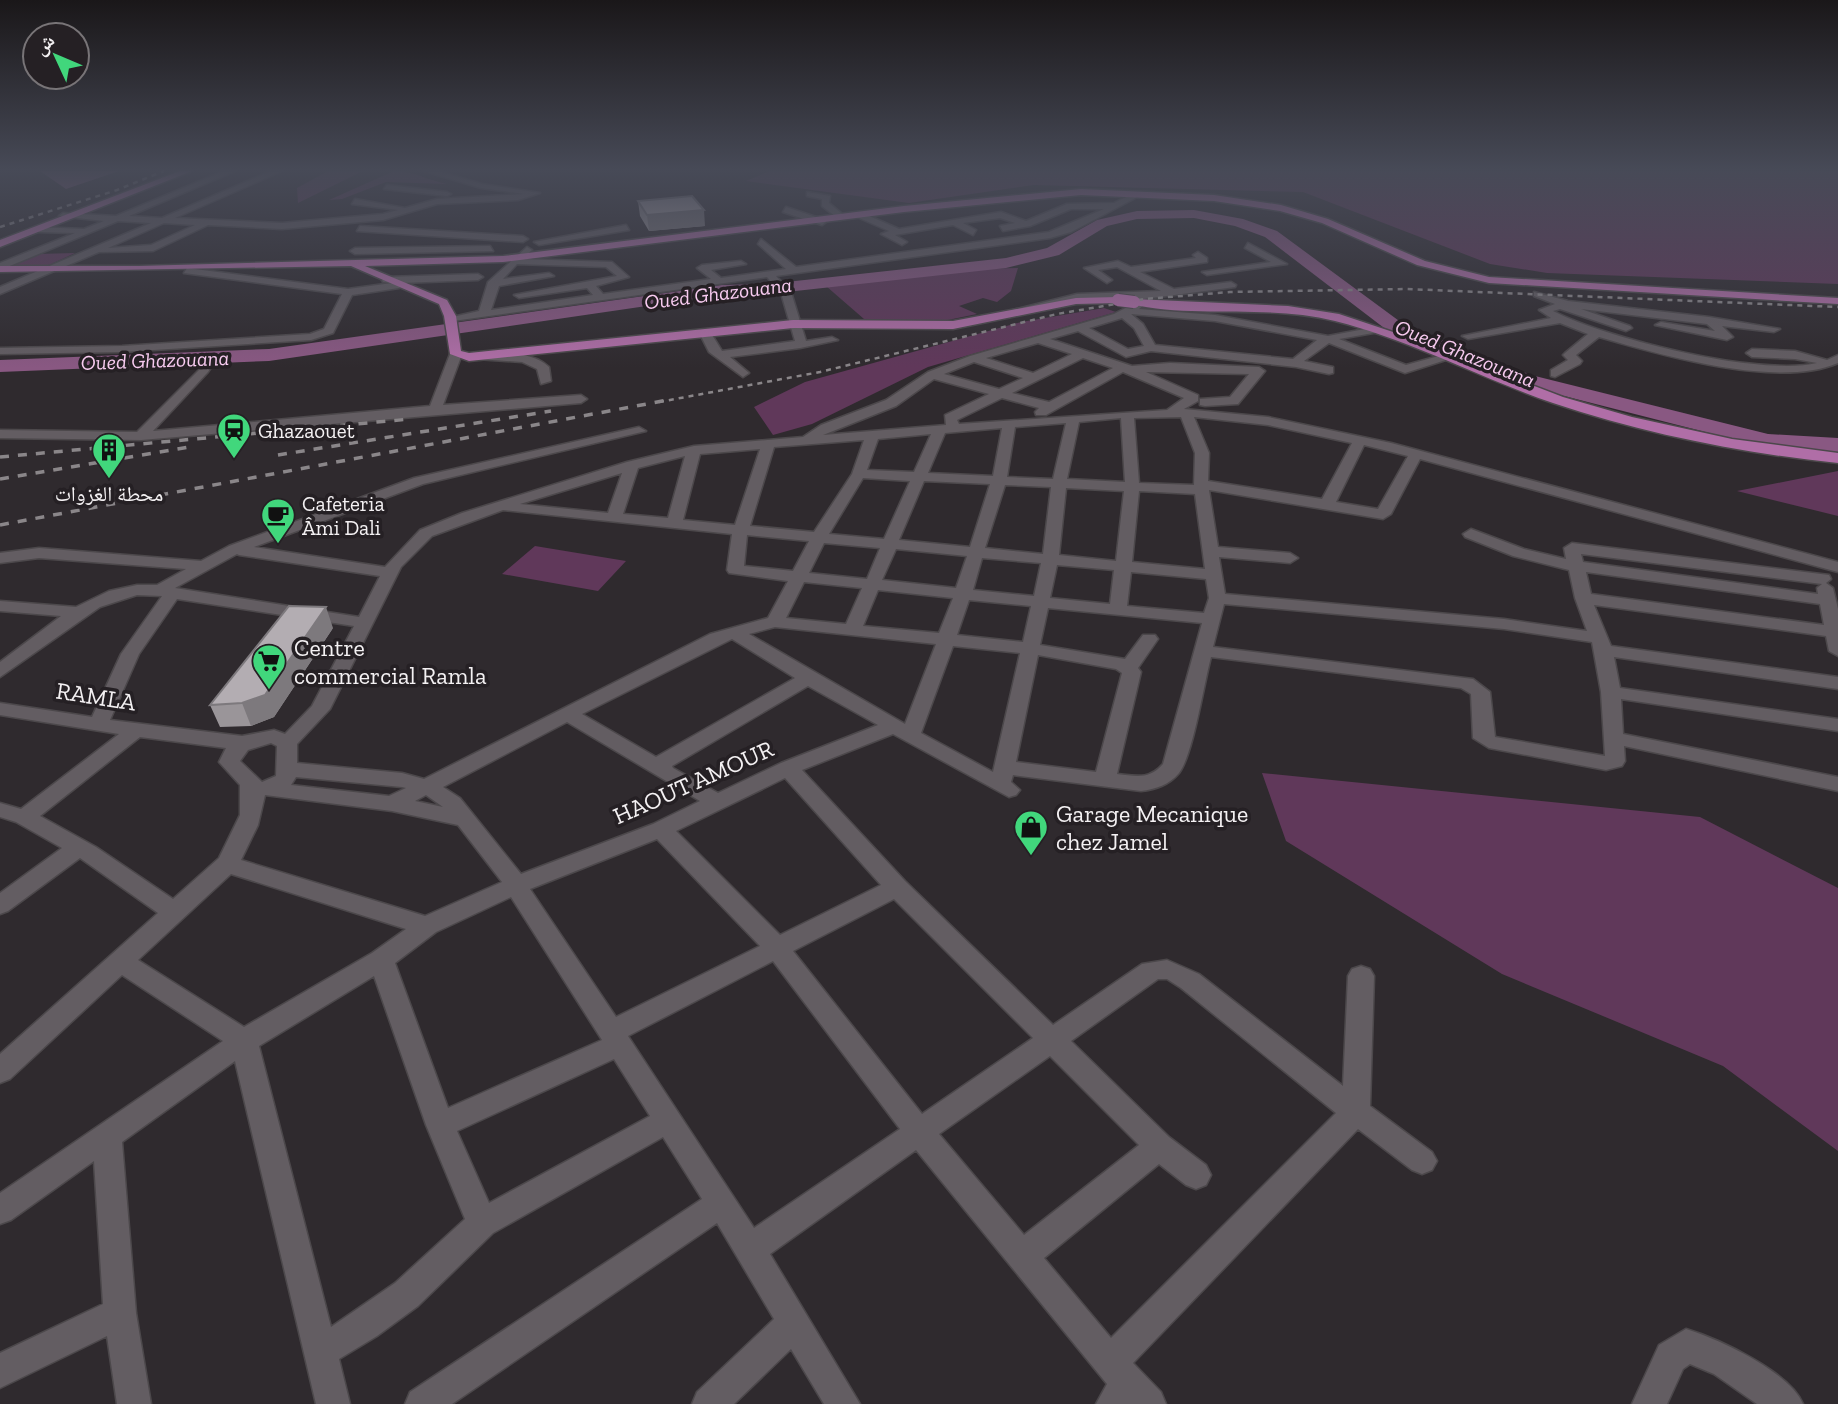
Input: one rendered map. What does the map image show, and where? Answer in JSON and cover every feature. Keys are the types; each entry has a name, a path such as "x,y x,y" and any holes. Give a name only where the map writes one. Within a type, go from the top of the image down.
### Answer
{"main road":[{"path":"0,270 511,262 703,237"},
{"path":"1359,237 1441,270 1536,290 1838,301"},
{"path":"0,270 41,275 362,264 386,280 437,298 454,321 459,352 793,324 934,326 984,321 1076,301 1118,300 1133,308 1294,310 1339,318 1556,399 1665,429 1776,451 1838,458"}],"street":[{"path":"0,270 73,237"},
{"path":"0,291 126,237"},
{"path":"36,253 156,247 179,237"},
{"path":"362,264 388,237"},
{"path":"457,237 537,242 572,237"},
{"path":"484,314 492,284 511,262 537,242 552,237"},
{"path":"891,237 902,242"},
{"path":"454,321 484,314 718,280 771,276 792,269 1031,237"},
{"path":"880,245 926,239"},
{"path":"511,262 520,242"},
{"path":"761,242 778,260 792,269"},
{"path":"1207,272 1282,264 1248,246"},
{"path":"362,264 439,250 490,248"},
{"path":"429,264 439,250"},
{"path":"766,261 791,258"},
{"path":"934,326 971,321 1076,297 1174,293 1231,285 1207,272 1194,258 1129,270"},
{"path":"511,262 609,264 624,277 519,295"},
{"path":"718,280 701,269 753,262"},
{"path":"1107,280 1089,268 1113,264 1174,293"},
{"path":"187,271 348,292 399,285"},
{"path":"386,280 478,276"},
{"path":"492,284 550,276"},
{"path":"771,276 786,292 800,345"},
{"path":"589,285 601,297"},
{"path":"1536,290 1562,304 1657,342 1735,364 1786,370 1819,368 1834,361"},
{"path":"0,351 122,349 316,336 328,331 348,292"},
{"path":"1709,320 1727,337 1690,337 1657,342 1592,331 1560,320 1544,310 1562,304 1709,320 1774,329"},
{"path":"1133,308 1151,348"},
{"path":"806,441 825,428 891,402 932,375 974,358 1040,341 1133,308 1232,320 1328,339 1405,369 1446,358"},
{"path":"1611,310 1731,350"},
{"path":"1670,316 1690,337"},
{"path":"1468,336 1560,320"},
{"path":"1139,326 1233,329 1314,346"},
{"path":"1079,327 1126,353 1151,348 1297,369"},
{"path":"1297,369 1305,351 1328,339 1375,330"},
{"path":"1555,373 1577,360 1569,355 1595,335 1592,331"},
{"path":"705,332 718,355 743,373"},
{"path":"718,355 832,340"},
{"path":"734,633 808,678 903,730 1006,781 1105,779 1141,784 1154,783 1166,776 1173,766 1187,721 1217,598 1201,487 1202,453 1190,406 1191,396 1127,368 1040,341"},
{"path":"435,409 459,352 537,363 543,367 545,381"},
{"path":"1744,352 1834,361"},
{"path":"853,629 919,476 947,430 950,418 1081,354"},
{"path":"974,358 1033,377"},
{"path":"903,730 947,642 1016,424 1127,368 1236,362 1258,371 1329,370"},
{"path":"141,436 204,369"},
{"path":"258,789 284,781 287,743 320,709 389,572 426,533 632,464 694,450 1127,414 1170,413 1190,406 1231,403 1258,371"},
{"path":"932,375 1051,407"},
{"path":"0,434 141,436 435,409 581,400"},
{"path":"1190,406 1416,454 1828,570"},
{"path":"1118,610 1132,447 1127,414"},
{"path":"1006,781 1029,648 1050,561 1059,483 1073,419"},
{"path":"100,722 111,687 127,655 166,591 205,566 235,550 419,481 639,431"},
{"path":"775,622 818,539 859,474 872,436"},
{"path":"1326,506 1360,441"},
{"path":"768,444 740,532 733,569 872,586 1211,619"},
{"path":"674,524 694,450"},
{"path":"859,474 1130,487 1201,487 1386,513 1416,454"},
{"path":"614,517 632,464"},
{"path":"498,507 1214,575"},
{"path":"1471,534 1519,554 1574,566 1826,600"},
{"path":"1202,652 1466,684 1480,692 1483,738 1497,745 1612,764 1615,761 1611,692 1602,644 1583,598 1571,549 1575,547 1828,570"},
{"path":"235,550 389,572"},
{"path":"1210,551 1290,558"},
{"path":"0,558 39,553 205,566"},
{"path":"1828,570 1826,600 1838,651"},
{"path":"0,671 80,612 117,594 146,588 365,623"},
{"path":"1217,598 1504,624 1602,644 1838,683"},
{"path":"1583,598 1834,632"},
{"path":"0,606 80,612"},
{"path":"392,804 716,638 775,622 947,642 1029,648 1129,667 1132,672 1105,779"},
{"path":"1129,667 1149,639"},
{"path":"661,769 664,760 808,678"},
{"path":"1611,692 1838,725"},
{"name":"RAMLA","path":"0,709 100,722 184,739"},
{"path":"569,715 715,800"},
{"path":"24,817 138,729"},
{"name":"HAOUT AMOUR","path":"0,1210 244,1041 381,960 428,926 514,886 661,829 715,800 788,768 903,730"},
{"path":"184,739 244,743 274,736 287,743"},
{"path":"1614,738 1838,784"},
{"path":"184,739 229,762 258,789 392,804 465,819"},
{"path":"229,762 230,755 244,743"},
{"path":"788,768 897,887 1159,1146 1196,1175"},
{"path":"287,769 402,780 429,787 453,803 514,886 615,1038 722,1203 843,1404"},
{"path":"7,1058 122,962 227,864 246,829 258,789"},
{"path":"0,810 24,817 78,848 176,912"},
{"path":"661,829 778,949 918,1131 1125,1389 1356,1112 1361,976"},
{"path":"0,905 78,848"},
{"path":"227,864 428,926"},
{"path":"440,1125 615,1038 897,887"},
{"path":"381,960 440,1125 482,1223"},
{"path":"122,962 244,1041 333,1404"},
{"path":"749,1250 1151,971 1172,969 1422,1161"},
{"path":"320,1351 367,1325 411,1293 435,1273 482,1223 668,1120"},
{"path":"107,1136 120,1312 134,1404"},
{"path":"1021,1257 1159,1146"},
{"path":"422,1404 722,1203"},
{"path":"0,1371 120,1312"},
{"path":"709,1404 794,1323"},
{"path":"1649,1404 1671,1357 1686,1346 1697,1349 1735,1370 1786,1404"}],"shaded area":[{"path":"1419,237 1838,237 1838,284 1547,273 1490,264"},
{"path":"75,253 45,267 10,266 37,254"},
{"path":"1018,268 1011,291 997,302 983,298 959,306 977,314 938,322 864,319 826,286 970,269"},
{"path":"1104,308 1116,312 928,367 812,424 773,435 754,407 805,382 1021,322"},
{"path":"1838,471 1838,516 1737,491"},
{"path":"535,546 626,561 598,591 502,574"},
{"path":"1262,773 1700,817 1838,888 1838,1151 1723,1066 1502,974 1286,841"}],"building":[{"path":"289,606 326,607 265,695 242,703 210,705"}],"waterway":[{"name":"Oued Ghazouana","path":"0,366 269,355 722,290 768,289 1006,263 1053,252 1079,237"},
{"name":"Oued Ghazouana","path":"1274,237 1399,330 1524,380 1768,441 1838,445"}],"railway":[{"path":"659,402 820,372 1057,314 1145,299 1230,292 1407,289 1838,307"},
{"path":"0,525 668,400"},
{"path":"278,455 551,411"},
{"path":"0,457 410,419"},
{"path":"0,479 189,447"}],"place":[{"name":"Ghazaouet","path":"234,460"},
{"name":"محطة الغزوات","path":"109,480"},
{"name":"Cafeteria Âmi Dali","path":"278,545"},
{"name":"Centre commercial Ramla","path":"269,691"},
{"name":"Garage Mecanique chez Jamel","path":"1031,857"}]}
